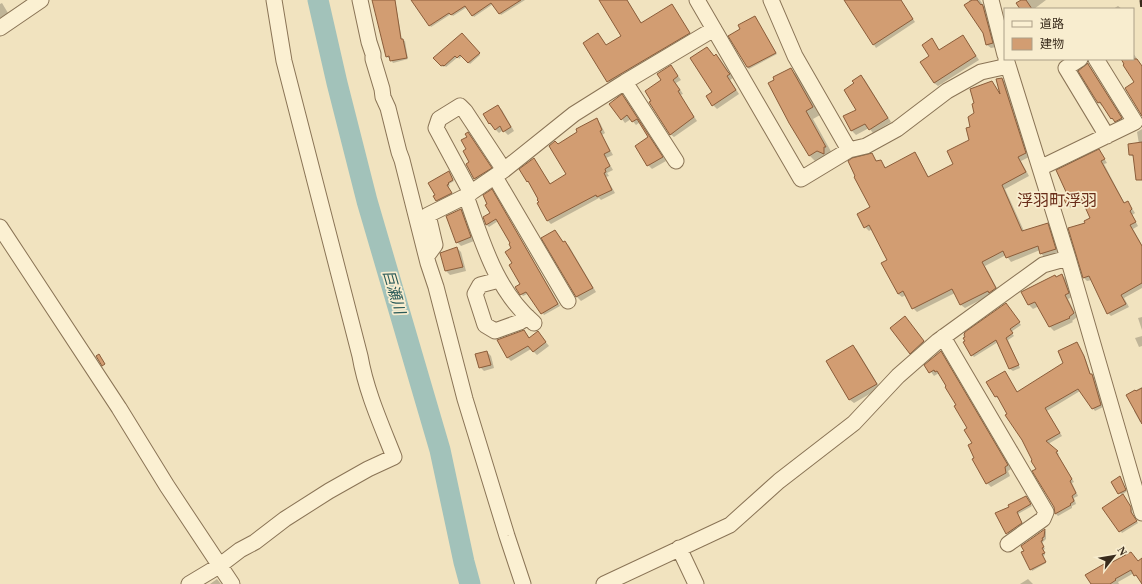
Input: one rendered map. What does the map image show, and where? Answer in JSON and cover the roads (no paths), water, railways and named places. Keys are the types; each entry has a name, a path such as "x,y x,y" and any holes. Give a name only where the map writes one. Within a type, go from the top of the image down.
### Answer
{"street":[{"path":"0,28 41,0"},
{"path":"189,584 219,566 240,550 255,542 285,519 329,491 368,469 394,457 371,398 363,370 284,60 274,0"},
{"path":"360,0 373,59 383,97 388,108 398,152 436,287 464,399 523,584"},
{"path":"697,0 801,179 849,150 866,146 897,129 947,91 1006,60 1068,258 1142,513"},
{"path":"771,0 795,56 849,150"},
{"path":"991,0 1004,52"},
{"path":"428,215 469,195 500,173 574,114 714,28"},
{"path":"1078,60 1066,68 1107,136"},
{"path":"1040,168 1135,122 1097,60"},
{"path":"625,82 676,160"},
{"path":"499,280 480,285 475,294 485,325 495,331 520,322 531,320 522,312 496,274 469,195 436,128 439,119 460,106 465,111 500,173 568,301"},
{"path":"406,176 416,179 428,215 435,244 427,256"},
{"path":"0,227 232,584"},
{"path":"604,584 730,525 779,481 854,423 898,376 943,337 1043,265 1068,258"},
{"path":"943,337 1046,512 1042,519 1008,544"},
{"path":"679,548 696,584"}],"waterway":[{"name":"巨瀬川","path":"318,0 367,201 440,450 470,584"}],"railway":[{"path":"1141,0 1142,10"}],"district":[{"name":"浮羽町浮羽","path":"1057,200"}]}
